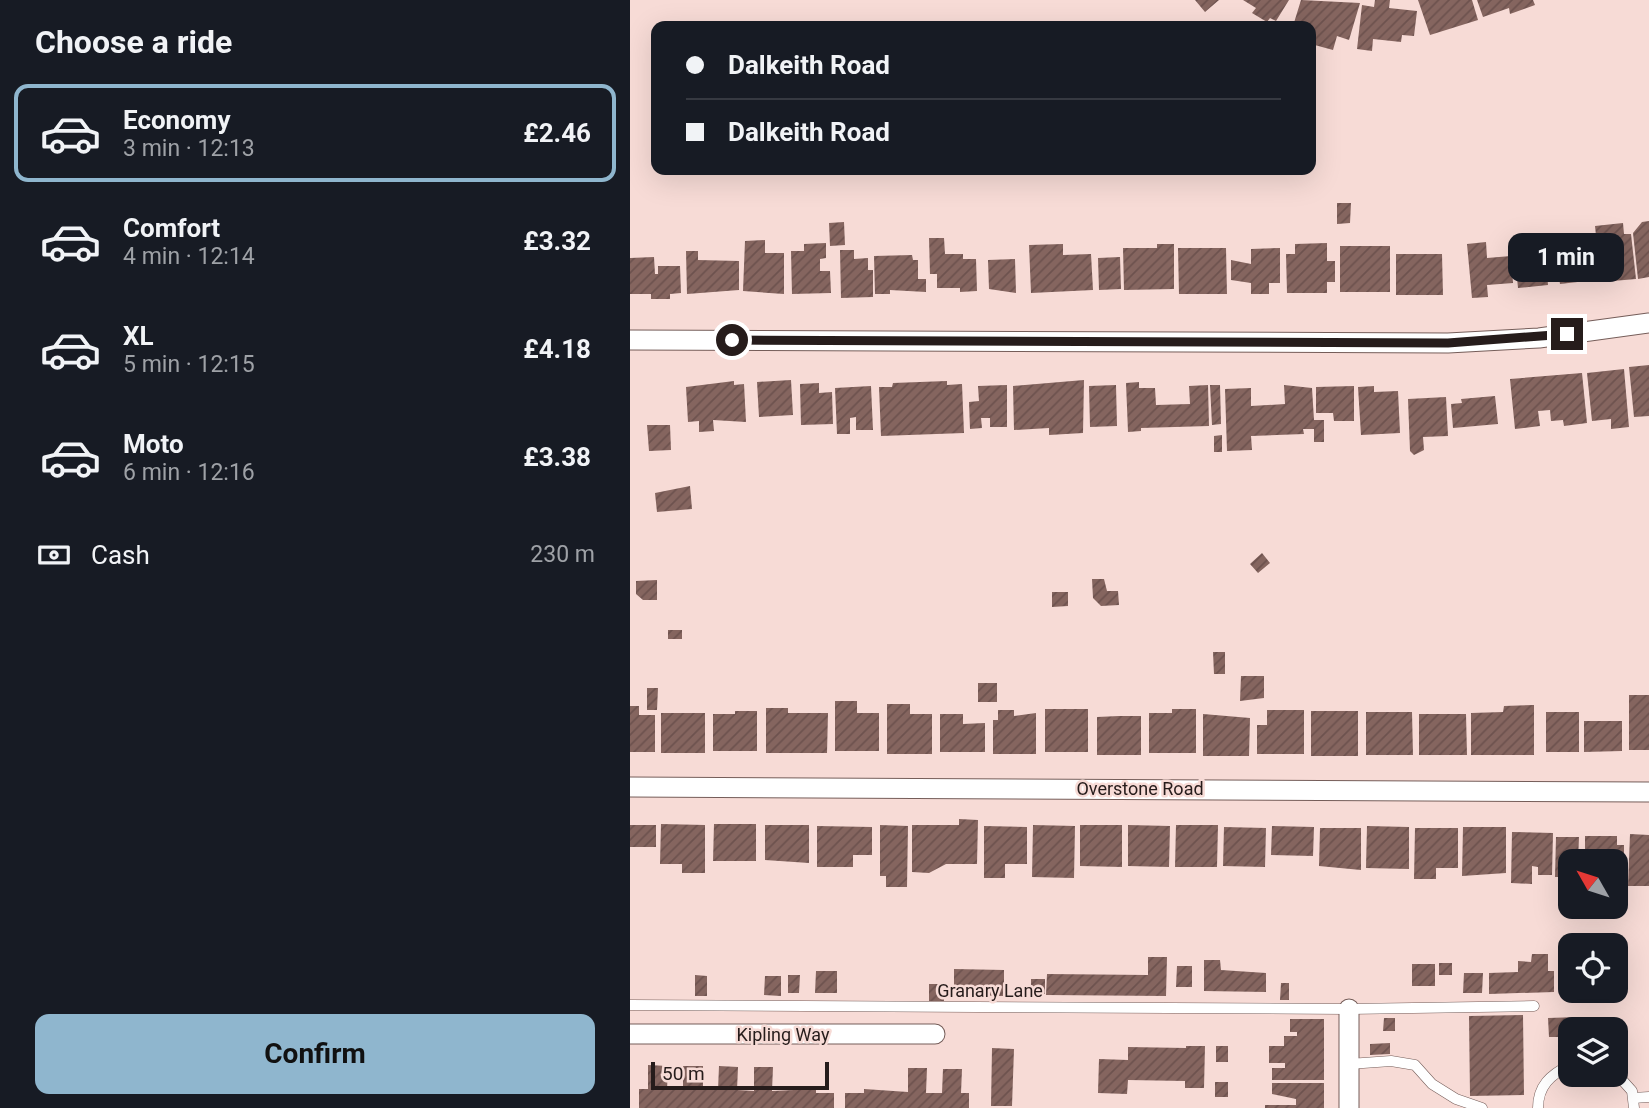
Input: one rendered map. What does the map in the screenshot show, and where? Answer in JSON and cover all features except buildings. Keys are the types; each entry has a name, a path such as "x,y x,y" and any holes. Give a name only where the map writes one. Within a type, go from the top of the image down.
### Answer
{"street":[{"path":"630,340 1448,343 1539,338 1649,323"},
{"name":"Overstone Road","path":"630,787 1649,792"},
{"path":"1349,1009 1349,1108"},
{"name":"Kipling Way","path":"630,1034 935,1034"}],"lane":[{"name":"Granary Lane","path":"630,1005 1349,1009 1534,1006"},
{"path":"1349,1064 1391,1061 1415,1065 1432,1084 1456,1099 1482,1108"},
{"path":"1538,1108 1538,1094 1558,1071"},
{"path":"1634,1103 1649,1097"}],"route":[{"path":"732,340 1448,343 1567,334"}]}
